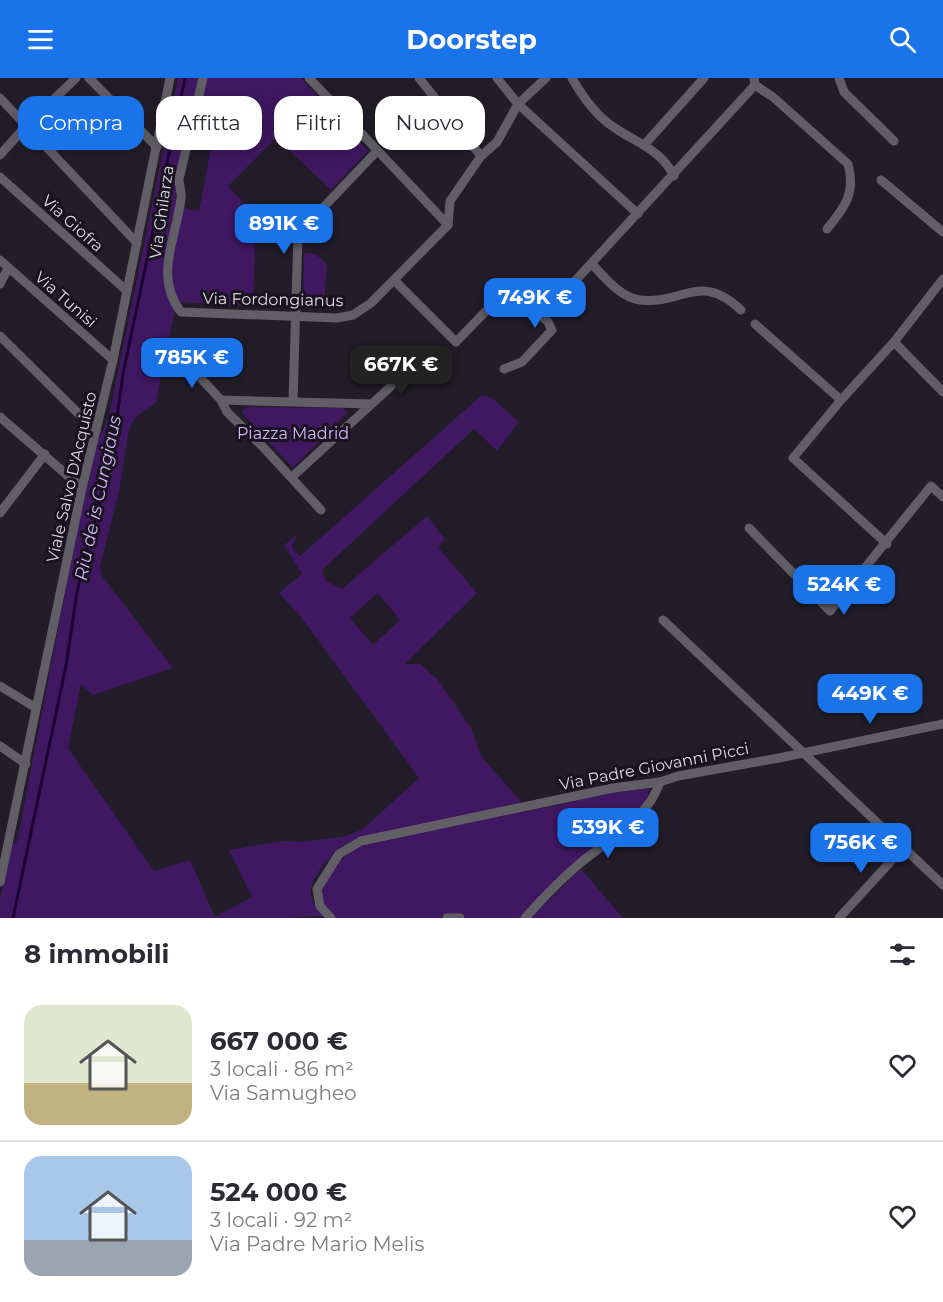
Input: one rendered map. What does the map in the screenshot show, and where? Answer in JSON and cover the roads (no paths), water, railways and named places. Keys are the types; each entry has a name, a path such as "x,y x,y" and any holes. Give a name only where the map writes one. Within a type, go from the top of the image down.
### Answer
{"street":[{"path":"57,96 76,78"},
{"path":"89,78 156,146"},
{"name":"Viale Salvo D'Acquisto","path":"167,96 170,78"},
{"name":"Via Ghilarza","path":"181,312 168,293 166,282 181,196 179,179 203,78"},
{"path":"419,78 480,156"},
{"path":"497,78 518,104 638,214"},
{"path":"448,225 450,201 480,156 497,142 518,104 546,78"},
{"path":"572,78 611,126 645,144 670,168 674,176"},
{"path":"645,144 704,78"},
{"path":"839,78 844,92 894,141"},
{"path":"314,80 377,152 448,225"},
{"path":"542,317 674,176 755,81 848,164 852,179 848,203 827,229"},
{"path":"0,98 18,117"},
{"path":"0,154 18,135"},
{"path":"49,150 137,243"},
{"name":"Viale Salvo D'Acquisto","path":"0,882 82,488 113,360 156,150"},
{"path":"293,401 298,234 377,152"},
{"name":"Via Giofra","path":"0,177 127,291"},
{"path":"881,180 943,232"},
{"name":"Via Fordongianus","path":"181,312 337,318 353,315 371,303 448,225"},
{"name":"Via Tunisi","path":"0,260 113,360"},
{"path":"592,264 612,285 638,300 707,291 726,296 741,310"},
{"path":"0,284 8,268"},
{"path":"394,279 456,342 510,286 552,330 522,362 504,369"},
{"path":"886,544 793,458 841,400 894,342 943,279"},
{"path":"755,324 841,400"},
{"path":"0,336 96,431"},
{"path":"894,342 943,392"},
{"path":"292,477 412,367"},
{"path":"168,370 194,371 221,400 231,416 292,477 321,510"},
{"path":"221,400 371,404"},
{"path":"231,416 238,400"},
{"path":"347,403 354,420"},
{"path":"0,417 82,488"},
{"path":"0,513 45,454"},
{"path":"749,528 830,611 931,486 943,497"},
{"path":"663,620 943,885"},
{"path":"0,686 36,708"},
{"name":"Via Padre Giovanni Picci","path":"331,918 320,906 317,889 339,854 361,841 613,788 660,782 678,776 943,724"},
{"path":"0,746 26,764"},
{"path":"525,918 582,861 643,812 655,796 660,782"},
{"path":"0,833 8,841"},
{"path":"839,918 903,848"},
{"path":"447,918 460,918"}],"waterway":[{"name":"Riu de is Cungiaus","path":"13,918 66,666 77,592 112,452 123,374 185,78"}],"park label":[{"name":"Piazza Madrid","path":"293,433"}]}
